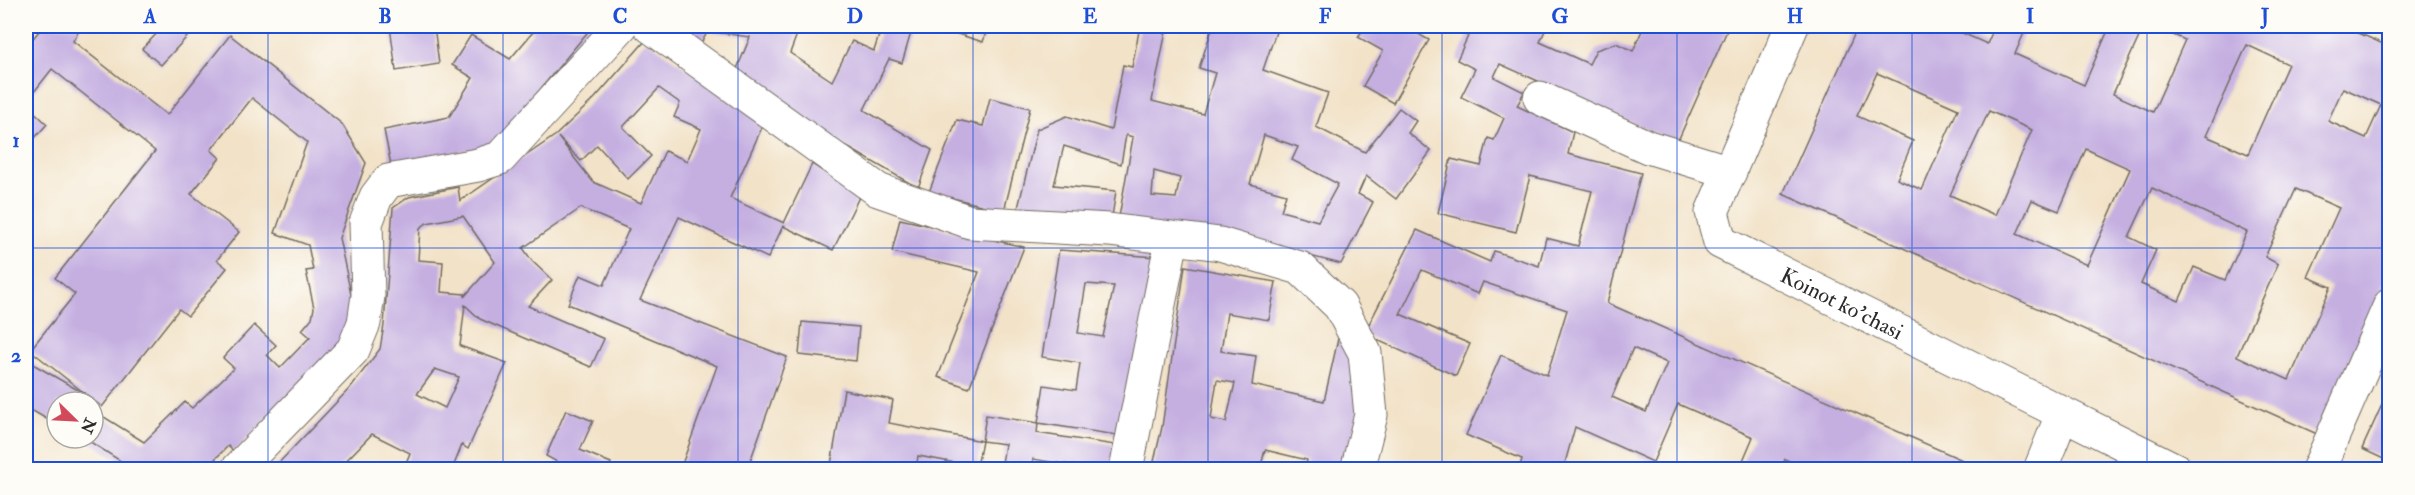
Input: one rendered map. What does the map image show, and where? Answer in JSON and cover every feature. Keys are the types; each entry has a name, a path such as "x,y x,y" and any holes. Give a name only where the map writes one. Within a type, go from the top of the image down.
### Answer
{"street":[{"path":"237,470 353,350 364,323 368,296 366,223 376,197 388,181 500,159 621,26"},
{"path":"650,26 878,190 970,222 1109,230 1220,244 1300,268 1340,306 1365,353 1370,383 1371,415 1357,470"},
{"name":"Koinot ko'chasi","path":"1792,26 1712,212 1720,242 2176,470"},
{"path":"1540,98 1648,147 1730,172"},
{"path":"1125,470 1172,239"},
{"path":"2318,470 2390,305"},
{"path":"2040,470 2062,415"}],"building":[{"path":"43,26 81,26 73,41 167,115 230,35 342,124 366,163 339,238 352,299 348,331 329,356 234,452 228,446 204,470 124,470 127,465 103,450 105,450 105,418 144,442 185,402 192,408 234,368 223,358 254,325 276,345 267,355 280,368 310,337 302,330 312,318 314,308 306,271 313,270 308,245 275,233 307,142 252,98 211,150 220,158 191,194 239,232 217,260 227,268 188,316 179,309 105,403 105,390 81,390 30,350 75,294 55,278 155,151 52,69 26,102 26,47"},
{"path":"164,26 197,26 161,65 142,49"},
{"path":"390,26 434,26 439,64 396,71"},
{"path":"525,26 587,26 591,28 524,109 504,143 391,165 384,130 449,117 473,78 452,65 471,35 510,59 533,32"},
{"path":"667,26 800,26 790,53 832,81 852,41 874,51 882,26 913,26 902,63 889,59 864,110 932,150 918,188 809,125 735,74 750,37 708,31 700,45"},
{"path":"932,26 988,26 983,42"},
{"path":"1036,26 1055,26 1052,32"},
{"path":"1140,26 1167,26 1152,101 1203,114 1215,73 1199,68 1213,26 1278,26 1263,70 1328,93 1316,127 1365,152 1399,108 1416,121 1408,133 1431,151 1396,199 1366,176 1358,194 1373,202 1341,264 1212,231 1118,223 1133,137 1126,135 1121,164 1064,146 1054,185 1116,191 1111,223 1017,212 1037,129 1067,116 1111,130 1123,65 1132,67","holes":["1264,135 1298,147 1292,160 1338,184 1318,221 1281,211 1286,194 1250,184","1154,171 1180,178 1176,198 1152,196"]},
{"path":"1365,26 1404,26 1429,40 1393,103 1363,86 1383,51 1358,37"},
{"path":"1547,26 1540,42 1589,64 1596,50 1616,43 1633,51 1644,26 1729,26 1677,143 1500,64 1494,77 1524,92 1517,106 1573,132 1568,154 1641,173 1607,303 1985,470 1809,470 1785,459 1781,470 1739,470 1753,437 1678,404 1653,462 1575,427 1563,470 1519,470 1522,459 1466,435 1501,355 1547,375 1567,310 1483,282 1478,294 1422,270 1400,314 1470,344 1456,376 1364,334 1417,230 1490,262 1494,251 1539,266 1546,238 1578,246 1592,191 1530,176 1516,232 1438,213 1451,159 1481,166 1488,138 1494,140 1504,118 1461,97 1475,69 1457,60 1468,36 1449,27","holes":["1633,348 1667,363 1646,412 1612,397"]},
{"path":"1858,26 1947,26 1987,44 1995,26 2027,26 2015,54 2084,85 2110,26 2144,26 2113,94 2153,112 2185,40 2153,26 2343,26 2390,47 2390,271 2317,434 1783,194","holes":["2247,45 2288,64 2248,154 2206,136","1877,73 1958,109 1922,190 1897,179 1913,141 1857,116","2343,88 2381,105 2366,138 2328,121","1989,111 2032,130 1995,215 1950,195","2086,149 2130,169 2087,265 2017,234 2032,200 2059,211","2152,188 2247,232 2225,280 2194,267 2179,301 2141,284 2156,250 2129,237","2296,189 2339,208 2308,277 2331,287 2289,380 2237,356 2278,264 2265,257"]},
{"path":"646,40 764,123 730,198 784,223 812,164 860,195 833,250 783,226 768,258 679,217 640,300 787,357 747,470 680,470 717,366 568,304 580,275 604,285 629,229 581,208 523,248 532,261 552,280 528,306 604,339 591,367 480,319 465,305 460,346 507,363 468,449 462,445 452,470 403,470 410,453 372,434 337,470 272,470 350,388 380,349 393,208 409,197 458,187 460,201 556,135 595,98","holes":["659,88 680,103 674,117 701,129 687,161 665,151 641,203 593,182 558,137 581,161 597,145 628,179 651,156 623,127","463,216 495,262 465,296 465,294 441,292 443,262 418,260 420,228 427,223","435,369 459,377 445,408 417,394"]},
{"path":"990,98 1030,108 1004,211 929,192 957,120 983,126"},
{"path":"26,104 47,124 26,148"},
{"path":"900,219 1024,247 969,388 938,377 979,272 892,252"},
{"path":"1059,250 1157,257 1123,436 1038,423 1044,385 1076,390 1080,363 1042,357","holes":["1086,284 1114,286 1103,337 1078,333"]},
{"path":"1185,266 1276,282 1269,320 1227,313 1221,351 1256,356 1252,385 1324,401 1338,339 1347,342 1361,402 1346,470 1305,470 1307,460 1265,450 1260,470 1203,470 1188,466 1187,470 1152,470 1162,427","holes":["1217,380 1235,383 1226,422 1211,419"]},
{"path":"802,322 859,327 856,361 799,355"},
{"path":"26,360 78,390 45,390 45,418 26,407"},
{"path":"2390,387 2390,462 2362,449"},
{"path":"844,390 893,400 889,423 982,441 977,467 918,456 916,470 830,470"},
{"path":"566,410 593,421 580,450 611,463 608,470 572,470 546,456"},
{"path":"986,415 1038,423 1037,433 1122,446 1116,470 1082,470 1083,467 1033,459 1031,470 1001,470 1005,444 982,441"}]}
